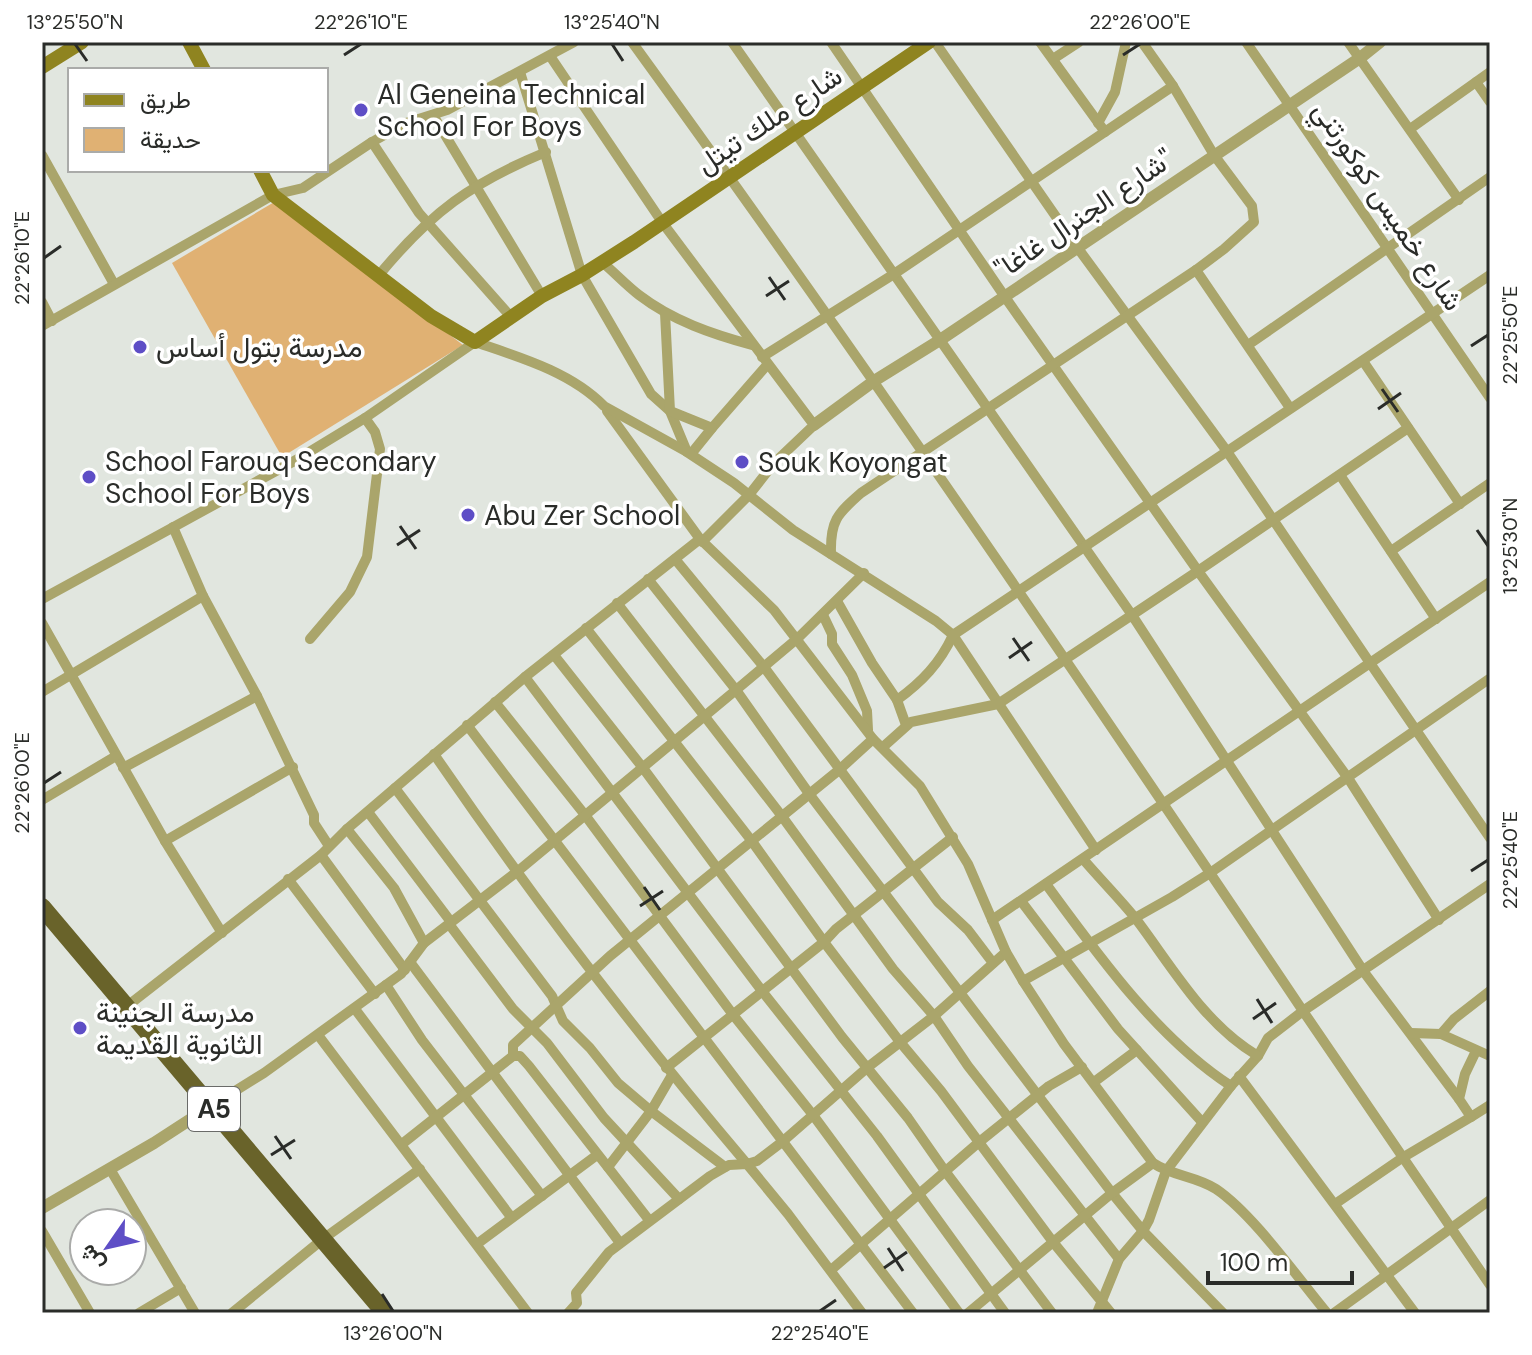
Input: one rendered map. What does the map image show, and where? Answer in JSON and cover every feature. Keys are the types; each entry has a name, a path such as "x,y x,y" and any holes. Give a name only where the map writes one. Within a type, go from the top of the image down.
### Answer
{"highway":[{"name":"A5","path":"42,907 385,1313"}],"main road":[{"path":"42,67 82,42"},
{"path":"189,42 203,68"},
{"name":"شارع ملك تيتل","path":"475,342 542,296 582,275 731,178 932,42"},
{"path":"261,172 273,195 431,316 475,342"}],"street":[{"path":"328,171 406,123 433,115 574,42"},
{"path":"632,42 874,381 1490,1285"},
{"path":"732,42 1132,615 1364,972 1471,1117"},
{"path":"831,42 1005,297 1348,778 1439,920"},
{"path":"932,42 1127,317 1226,450 1490,838"},
{"path":"1040,42 1102,128"},
{"path":"1053,59 1079,42"},
{"path":"1102,128 1115,92 1126,42"},
{"path":"831,554 831,531 837,516 861,493 1196,270 1251,226 1255,217 1252,206 1214,155 1173,86 1142,42"},
{"name":"شارع خميس كوكورتني","path":"1246,42 1433,314 1486,382 1490,398"},
{"path":"1348,42 1459,200"},
{"name":"\"شارع الجنرال غاغا\"","path":"814,425 874,381 1005,297 1380,42"},
{"path":"126,1007 321,855 467,725 617,603 701,540 749,495 774,463 814,425 662,222 550,56"},
{"path":"520,72 582,275 651,394 670,411 712,428"},
{"path":"1410,129 1490,72"},
{"path":"1476,82 1490,102"},
{"path":"689,453 764,361 961,230 1102,128 1173,86"},
{"path":"433,115 542,296"},
{"path":"372,142 426,221 511,317"},
{"path":"379,275 426,221 474,186 546,152"},
{"path":"42,155 114,284"},
{"path":"42,302 47,323 273,195 303,188 327,172"},
{"path":"1248,345 1490,177"},
{"path":"602,262 638,295 665,313 698,328 752,345"},
{"path":"1196,270 1290,408"},
{"path":"897,700 930,672 943,656 953,635 1490,275"},
{"path":"665,313 670,411 689,453"},
{"path":"42,599 296,460 365,418 475,342 536,364 594,396 701,540 758,593 798,638 871,735 920,786 975,878 1006,952 1023,981 1153,1163 1166,1171 1198,1180 1223,1195 1244,1214 1327,1313"},
{"path":"1363,361 1460,504"},
{"path":"604,406 689,453 776,518 864,573 953,635 1096,850"},
{"path":"310,639 350,592 367,557 380,449 375,432 365,418"},
{"path":"883,747 906,725 916,720 998,704 1408,428"},
{"path":"1340,475 1436,619"},
{"path":"1391,551 1490,483"},
{"path":"173,527 203,596 293,767 314,815 314,823 329,846"},
{"path":"675,559 764,667 938,902 968,930 993,963"},
{"path":"42,1208 211,1106 375,994 408,966 424,943 518,871 764,667 823,615 864,573"},
{"path":"648,579 736,690 810,795 1112,1193 1143,1231 1223,1313"},
{"path":"992,920 1490,582"},
{"path":"42,692 203,596"},
{"path":"837,601 897,700 906,725"},
{"path":"617,603 781,815 893,969 934,1016 1084,1218 1119,1259"},
{"path":"823,615 832,634 832,644 852,675 867,711 871,735"},
{"path":"42,623 165,841 222,933"},
{"path":"586,628 751,840 824,942 941,1091 1053,1242 1111,1313"},
{"path":"554,655 908,1118 1052,1313"},
{"path":"525,677 762,991 877,1136 1005,1313"},
{"path":"1023,981 1210,873 1490,679"},
{"path":"123,768 257,696"},
{"path":"495,702 813,1115 959,1313"},
{"path":"467,725 913,1313"},
{"path":"513,1056 513,1045 557,1004 629,940 781,815 810,795 839,770 871,735"},
{"path":"434,754 592,973 747,1164 862,1313"},
{"path":"42,800 116,756"},
{"path":"165,841 293,767"},
{"path":"395,788 557,1004 557,1013 563,1021 618,1083 725,1167"},
{"path":"368,812 513,1009 534,1027 604,1118 679,1199"},
{"path":"347,829 394,888 424,943"},
{"path":"608,1167 651,1111 669,1071 705,1037 953,837"},
{"path":"321,855 492,1072 620,1243"},
{"path":"1083,859 1135,918 1193,997 1236,1043 1258,1056"},
{"path":"288,879 375,994"},
{"path":"1046,884 1090,944 1180,1048 1231,1086"},
{"path":"1097,1313 1119,1259 1143,1231 1166,1171 1202,1122 1258,1056 1268,1038 1490,884"},
{"path":"1021,901 1118,1029 1202,1122"},
{"path":"568,1313 577,1303 576,1293 588,1275 620,1243 725,1167 757,1161 934,1016 1006,952"},
{"path":"386,985 409,1022 542,1196"},
{"path":"1441,1034 1454,1019 1490,991"},
{"path":"355,1009 511,1217"},
{"path":"1411,1033 1441,1034 1490,1056"},
{"path":"318,1035 528,1313"},
{"path":"1094,1082 1137,1050"},
{"path":"1459,1099 1465,1074 1476,1051"},
{"path":"402,1144 513,1056 520,1056 649,1220"},
{"path":"831,1270 978,1143 1038,1096 1082,1067"},
{"path":"1239,1076 1415,1313"},
{"path":"1335,1204 1402,1158 1490,1105"},
{"path":"477,1244 597,1155"},
{"path":"968,1313 1112,1193 1153,1163"},
{"path":"110,1169 195,1313"},
{"path":"232,1313 323,1239 420,1169"},
{"path":"1334,1313 1490,1200"},
{"path":"42,1231 90,1313"},
{"path":"139,1313 181,1288"}],"green space":[{"path":"276,201 463,345 282,457 172,263"}],"place":[{"name":"Al Geneina Technical School For Boys","path":"361,110"},
{"name":"مدرسة بتول أساس","path":"140,347"},
{"name":"Souk Koyongat","path":"742,462"},
{"name":"School Farouq Secondary School For Boys","path":"89,477"},
{"name":"Abu Zer School","path":"468,515"},
{"name":"مدرسة الجنينة الثانوية القديمة","path":"80,1028"}]}
